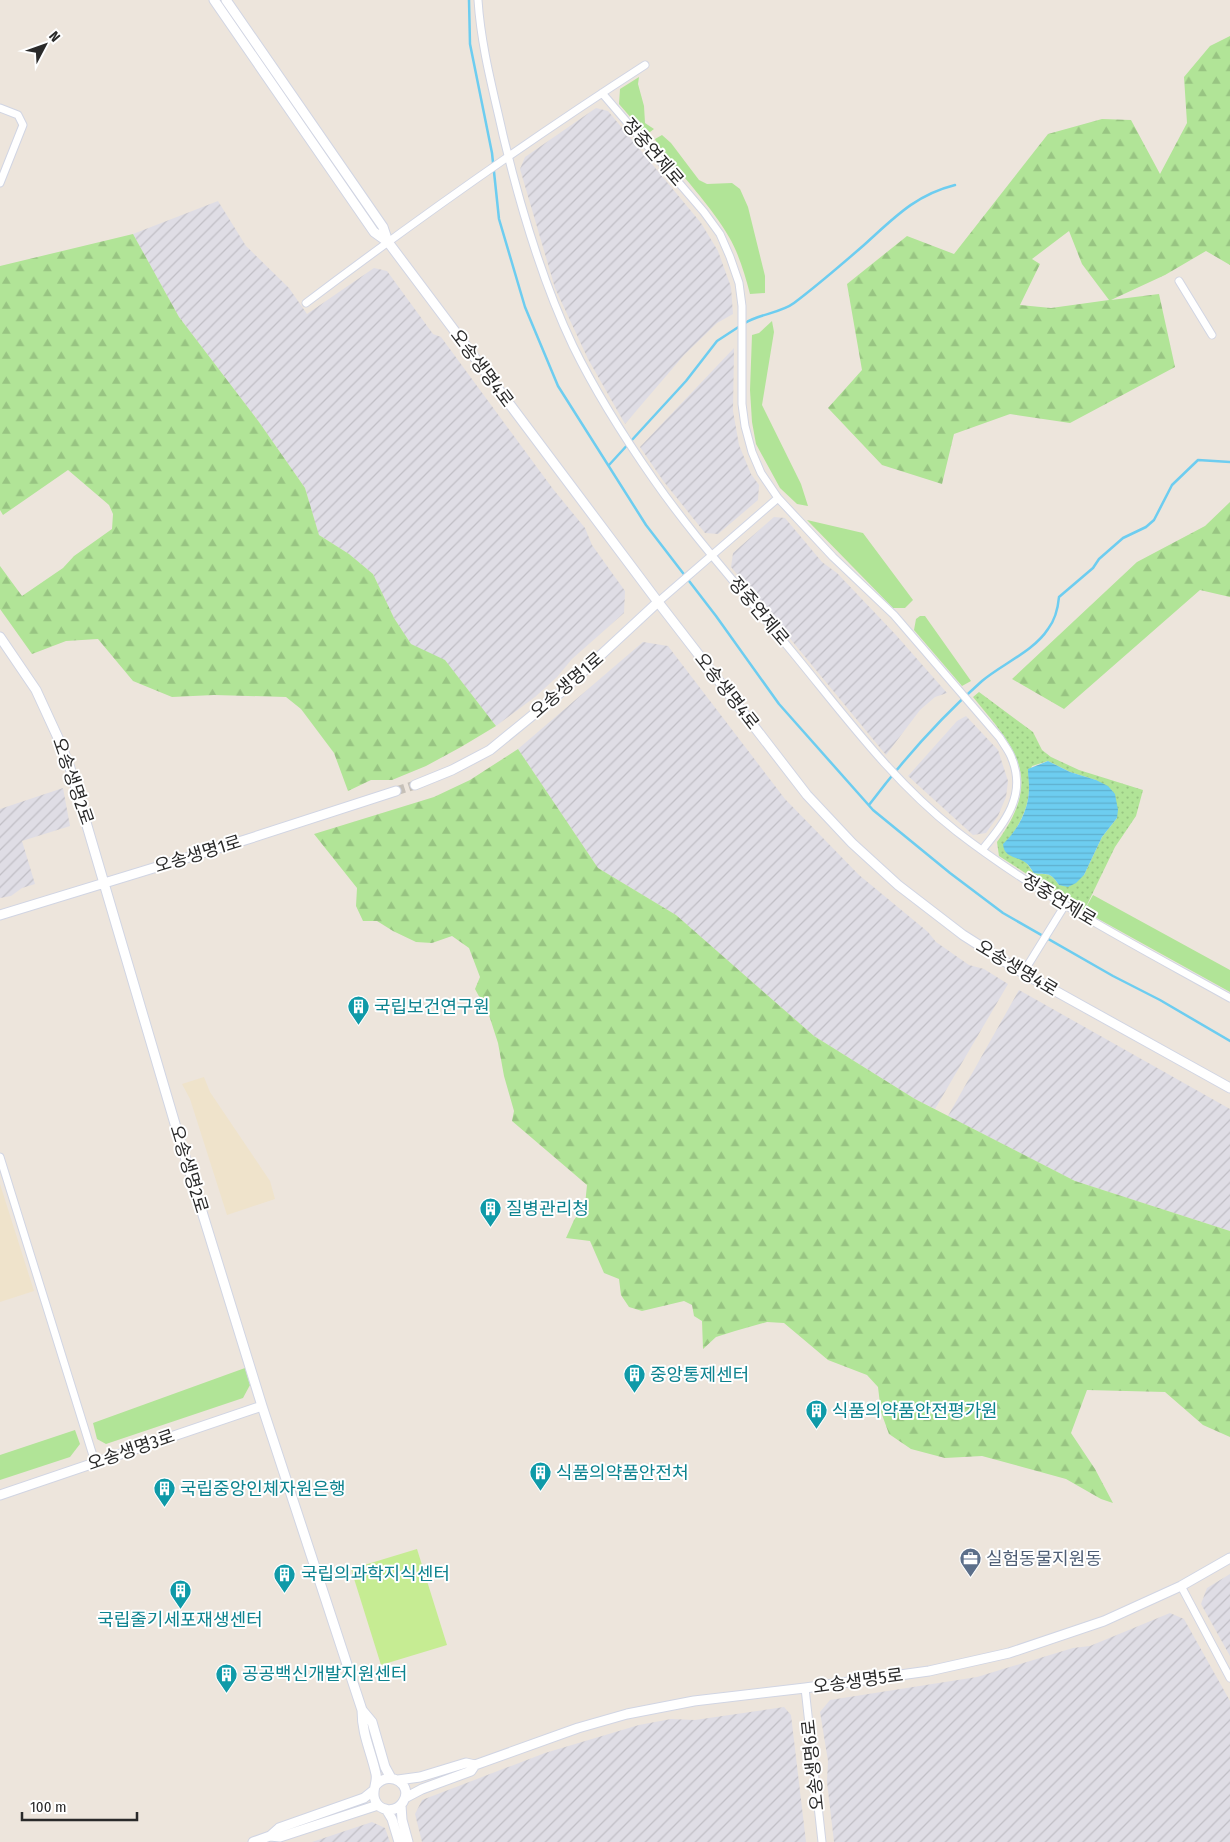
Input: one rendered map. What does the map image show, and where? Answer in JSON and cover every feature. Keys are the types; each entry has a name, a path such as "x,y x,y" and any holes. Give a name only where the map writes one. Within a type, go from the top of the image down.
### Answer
{"street":[{"path":"214,0 374,232 388,242"},
{"path":"226,0 383,227 388,242"},
{"path":"478,0 486,57 508,156"},
{"path":"306,303 508,156 645,65"},
{"name":"정중연제로","path":"602,93 704,212 720,234 739,283 742,315 742,404 745,426 752,452 761,473 778,498"},
{"path":"0,108 18,115 23,125 0,183"},
{"name":"정중연제로","path":"508,156 534,247 554,302 572,344 596,390 622,432 710,558 888,766 902,782 954,830 1063,908 1230,998"},
{"name":"오송생명4로","path":"388,242 658,602 806,795 852,843 898,885 964,935 1230,1088"},
{"path":"1179,281 1212,335"},
{"path":"658,602 778,498 833,557 894,616 1004,745 1012,758 1016,775 1016,792 1012,809 1004,824 982,850"},
{"name":"오송생명1로","path":"416,785 452,770 490,750 561,692 658,602"},
{"name":"오송생명2로","path":"0,637 36,690 70,768 178,1134 262,1406 362,1710 362,1728 376,1774 375,1788"},
{"name":"오송생명1로","path":"0,915 245,840 396,791"},
{"path":"1026,969 1063,908"},
{"path":"0,1157 95,1462"},
{"name":"오송생명3로","path":"0,1495 262,1406"},
{"name":"오송생명5로","path":"395,1779 420,1777 466,1763 474,1765 578,1728 627,1714 694,1702 929,1671 1009,1653 1104,1621 1181,1586 1230,1558"},
{"path":"1181,1586 1230,1678"},
{"name":"오송생명6로","path":"805,1688 822,1842"},
{"name":"오송생명2로","path":"362,1710 372,1722 385,1767 395,1779"},
{"name":"오송생명5로","path":"403,1802 422,1789 471,1771 474,1765"},
{"path":"253,1842 270,1836 279,1828 364,1798 383,1779 395,1779 404,1788 402,1820 408,1842"},
{"path":"375,1788 373,1796 392,1819 399,1842"},
{"path":"270,1836 280,1837 382,1807 394,1809 403,1802"}],"shaded area":[{"path":"596,108 608,111 701,223 718,251 731,287 733,314 717,323 684,355 625,424 588,359 555,288 520,169 525,157"},
{"path":"218,201 246,246 289,288 307,314 374,268 387,271 433,334 441,337 553,489 585,528 592,545 625,591 624,613 572,659 557,677 535,697 496,726 447,663 411,644 394,618 373,574 349,554 319,535 305,488 259,422 179,317 133,234"},
{"path":"734,348 733,411 739,445 751,474 759,485 758,500 718,534 705,533 664,482 640,447"},
{"path":"774,517 785,518 822,562 837,573 896,635 947,693 935,697 920,710 886,755 731,567 733,553"},
{"path":"643,642 668,646 785,799 859,875 928,932 936,942 969,965 984,969 1008,984 935,1109 915,1099 814,1036 676,915 598,868 518,749"},
{"path":"966,716 998,750 1008,781 1006,797 998,816 986,833 973,835 908,776 957,721"},
{"path":"63,788 70,826 22,841 35,884 22,888 11,896 0,898 0,809"},
{"path":"1019,990 1230,1109 1230,1231 1075,1181 948,1116"},
{"path":"204,1077 210,1092 270,1181 275,1199 227,1215 190,1099 182,1084"},
{"path":"0,1184 34,1291 0,1302"},
{"path":"1230,1574 1230,1656 1201,1604 1207,1588"},
{"path":"1170,1613 1184,1619 1230,1701 1230,1842 834,1842 827,1782 828,1761 820,1712 830,1700 977,1677 1073,1648 1090,1646"},
{"path":"784,1707 791,1715 806,1842 422,1842 415,1814 422,1800 545,1753 639,1725 671,1719 695,1720"},
{"path":"372,1822 385,1828 390,1842 312,1842"}],"green space":[{"path":"1230,36 1230,265 1206,251 1165,275 1111,300 1159,294 1175,367 1070,423 1010,414 954,434 942,484 882,465 828,408 862,370 847,284 907,236 954,254 1048,134 1102,119 1131,120 1160,174 1187,123 1184,77 1210,46","holes":["1069,231 1082,264 1109,300 1051,308 1020,305 1040,264 1032,259"]},
{"path":"639,77 638,84 644,106 645,123 654,129 646,135 619,104 620,89"},
{"path":"662,135 671,143 699,180 707,184 732,183 740,189 748,207 765,276 765,293 750,294 733,244 705,202 658,146 655,139"},
{"path":"133,234 179,317 259,422 305,488 319,535 349,554 373,574 394,618 411,644 445,660 496,726 426,766 392,780 371,780 348,791 334,753 301,709 286,697 214,695 172,697 133,681 98,639 66,641 32,654 0,609 0,566 22,596 63,568 74,556 112,529 113,514 109,505 68,470 3,515 0,510 0,266"},
{"path":"772,321 774,332 762,405 801,484 808,506 797,504 780,488 756,444 752,422 750,390 752,335 759,333"},
{"path":"1230,502 1230,597 1200,590 1064,709 1012,679 1137,562 1205,526"},
{"path":"807,520 863,533 913,600 905,608 893,608"},
{"path":"920,616 925,616 971,681 962,686 914,630 916,619"},
{"path":"979,692 1033,732 1042,750 1051,757 1079,770 1143,790 1136,816 1115,847 1084,911 999,856 997,842 1011,820 1019,800 1021,782 1019,765 1002,733 973,697","holes":["1048,761 1070,772 1096,780 1117,818 1102,837 1084,875 1059,885 1048,874 1034,873 1025,861 1004,845 1018,826 1025,812 1029,775 1032,766"]},
{"path":"518,749 598,868 676,915 814,1036 915,1099 1075,1181 1230,1231 1230,1437 1203,1425 1165,1392 1087,1390 1071,1433 1095,1469 1113,1503 1101,1499 1066,1479 982,1456 945,1458 911,1449 889,1434 881,1412 878,1387 867,1375 828,1360 784,1323 767,1322 716,1337 703,1349 702,1321 694,1316 692,1305 684,1301 642,1311 629,1307 621,1295 619,1279 604,1273 590,1241 566,1238 574,1220 585,1205 587,1185 512,1121 514,1111 504,1076 498,1043 489,1015 475,989 480,977 469,948 452,936 432,943 416,942 377,921 363,921 356,906 357,888 314,834 434,797 470,780"},
{"path":"1093,895 1230,970 1230,992 1084,911"},
{"path":"245,1368 250,1385 243,1398 106,1444 97,1439 93,1423"},
{"path":"75,1430 80,1444 70,1457 0,1480 0,1455"},
{"path":"417,1549 447,1645 381,1665 351,1569"}],"water":[{"path":"1048,761 1070,772 1108,786 1115,794 1118,810 1117,818 1102,837 1084,875 1076,883 1068,887 1059,885 1048,874 1034,873 1025,862 1007,854 1003,844 1018,826 1025,811 1029,785 1028,769"}],"waterway":[{"path":"469,0 470,44 492,153 499,219 525,307 558,386 646,525 716,616 779,704 873,810 950,873 1003,913 1230,1041"},
{"path":"745,323 794,303 895,217 928,195 955,185"},
{"path":"609,465 686,381 717,341 740,326"},
{"path":"869,805 908,756 951,710 982,681 1026,651 1042,637 1054,618 1059,597 1093,568 1099,559 1123,538 1146,527 1154,520 1172,485 1198,460 1230,462"}],"tunnel":[{"path":"396,791 415,785"}],"place":[{"name":"국립보건연구원","path":"358,1026"},
{"name":"질병관리청","path":"490,1228"},
{"name":"중앙통제센터","path":"634,1394"},
{"name":"식품의약품안전평가원","path":"816,1430"},
{"name":"식품의약품안전처","path":"540,1492"},
{"name":"국립중앙인체자원은행","path":"164,1508"},
{"name":"실험동물지원동","path":"970,1578"},
{"name":"국립의과학지식센터","path":"285,1593"},
{"name":"국립줄기세포재생센터","path":"180,1609"},
{"name":"공공백신개발지원센터","path":"226,1693"}]}
